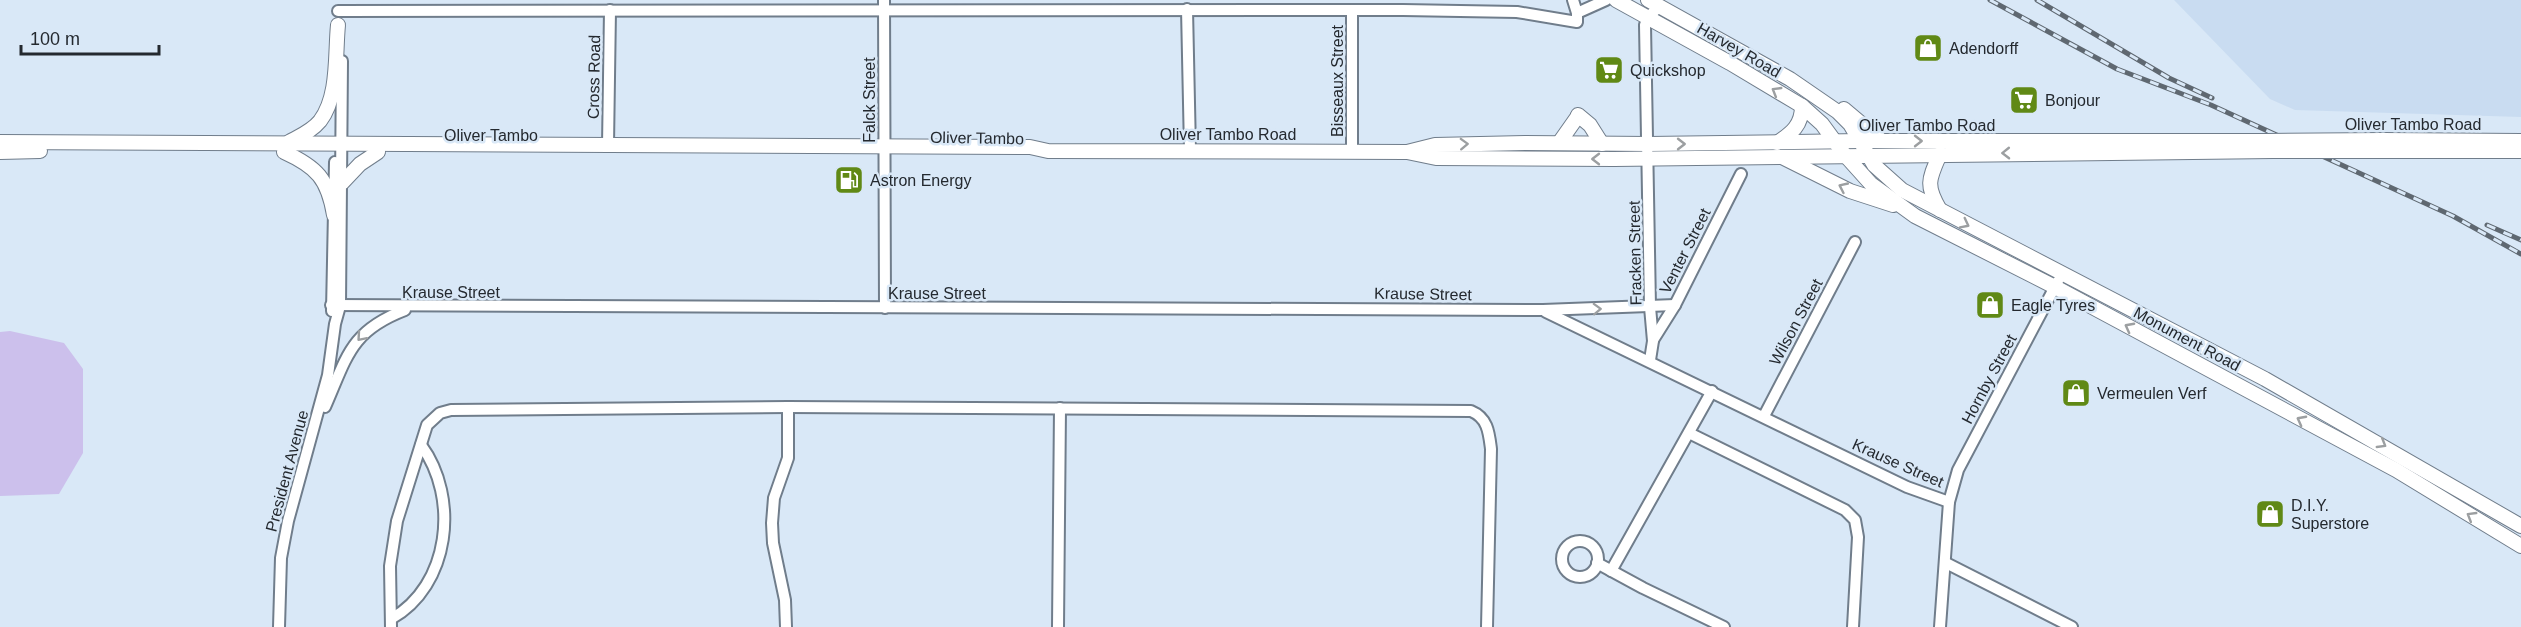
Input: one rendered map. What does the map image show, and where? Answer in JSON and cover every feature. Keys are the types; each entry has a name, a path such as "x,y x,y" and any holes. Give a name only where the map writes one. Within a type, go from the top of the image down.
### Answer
{"main road":[{"name":"Harvey Road","path":"1616,0 1802,106 1822,124 1844,154"},
{"name":"Harvey Road","path":"1654,3 1790,79 1838,112 1850,124 1867,155"},
{"path":"334,216 326,183 315,169 284,148 312,129 326,111 333,82 338,12"},
{"path":"1730,63 1738,50"},
{"path":"1790,79 1847,111 1882,141"},
{"path":"1802,106 1802,117 1795,131 1777,150 1850,191 1898,206"},
{"path":"1559,143 1578,116 1590,125 1602,144"},
{"name":"Oliver Tambo Road","path":"1777,150 1860,141 2270,146 2382,146 2521,141"},
{"name":"Oliver Tambo","path":"0,142 284,148 608,145 884,149"},
{"name":"Oliver Tambo Road","path":"1407,152 1435,145 1559,143 1602,144 1649,151"},
{"name":"Oliver Tambo","path":"0,152 149,146"},
{"name":"Oliver Tambo Road","path":"1048,151 1352,151 1407,152 1436,158 1649,151 1777,150 1867,155 2270,146"},
{"name":"Oliver Tambo Road","path":"2382,146 2521,151"},
{"name":"Oliver Tambo","path":"339,148 378,152 1030,147 1048,151"},
{"path":"342,183 360,164 378,152"},
{"name":"Monument Road","path":"1844,154 1871,184 1898,206 1939,230 2055,287 2396,470 2521,546"},
{"path":"1940,154 1929,180 1932,196 1940,211"},
{"name":"Monument Road","path":"1867,155 1892,183 1940,211 2265,379 2521,526"}],"street":[{"path":"1573,0 1577,17"},
{"path":"339,148 338,12 493,6 610,10 681,5 1130,5 1187,9 1352,11 1404,5 1577,17 1605,0"},
{"path":"1648,17 1654,3"},
{"name":"Falck Street","path":"884,6 885,308"},
{"path":"1187,9 1190,150"},
{"name":"Cross Road","path":"608,145 610,10"},
{"name":"Bisseaux Street","path":"1352,11 1352,151"},
{"name":"Fracken Street","path":"1648,17 1645,34 1649,151 1650,307 1653,341 1650,360"},
{"name":"President Avenue","path":"279,627 281,558 288,521 328,375 335,324 342,183 339,148"},
{"name":"President Avenue","path":"336,306 334,216 339,148"},
{"name":"Venter Street","path":"1653,341 1675,305 1741,174"},
{"name":"Wilson Street","path":"1764,416 1855,242"},
{"name":"Hornby Street","path":"1940,627 1949,502 1958,470 2062,273"},
{"name":"Krause Street","path":"336,306 1543,310 1675,305"},
{"path":"312,436 356,342 375,323 411,307"},
{"name":"Krause Street","path":"1543,310 1650,360 1907,487 1949,502"},
{"path":"1611,571 1712,391"},
{"path":"786,627 785,600 773,543 772,523 774,498 788,458 788,407"},
{"path":"391,623 390,566 396,521 427,425 440,413 451,410 788,407 1462,410 1477,413 1486,425 1491,449 1487,627"},
{"path":"1058,627 1060,408"},
{"path":"1689,433 1809,490 1853,516 1858,527 1853,627"},
{"path":"391,623 405,611 433,575 444,540 441,491 431,459 421,445"},
{"path":"1597,562 1724,627"},
{"path":"1946,563 2072,627"}],"shaded area":[{"path":"2174,0 2521,0 2521,117 2295,110 2270,99"},
{"path":"10,331 64,343 83,369 83,453 59,494 0,496 0,332"}],"railway":[{"path":"1990,0 2117,69 2211,105 2453,216 2521,254"},
{"path":"2037,0 2169,78 2212,98"},
{"path":"2487,225 2521,240"}],"place":[{"name":"Adendorff","path":"1928,48"},
{"name":"Quickshop","path":"1609,70"},
{"name":"Bonjour","path":"2024,100"},
{"name":"Astron Energy","path":"849,180"},
{"name":"Eagle Tyres","path":"1990,305"},
{"name":"Vermeulen Verf","path":"2076,393"},
{"name":"D.I.Y. Superstore","path":"2270,514"}]}
